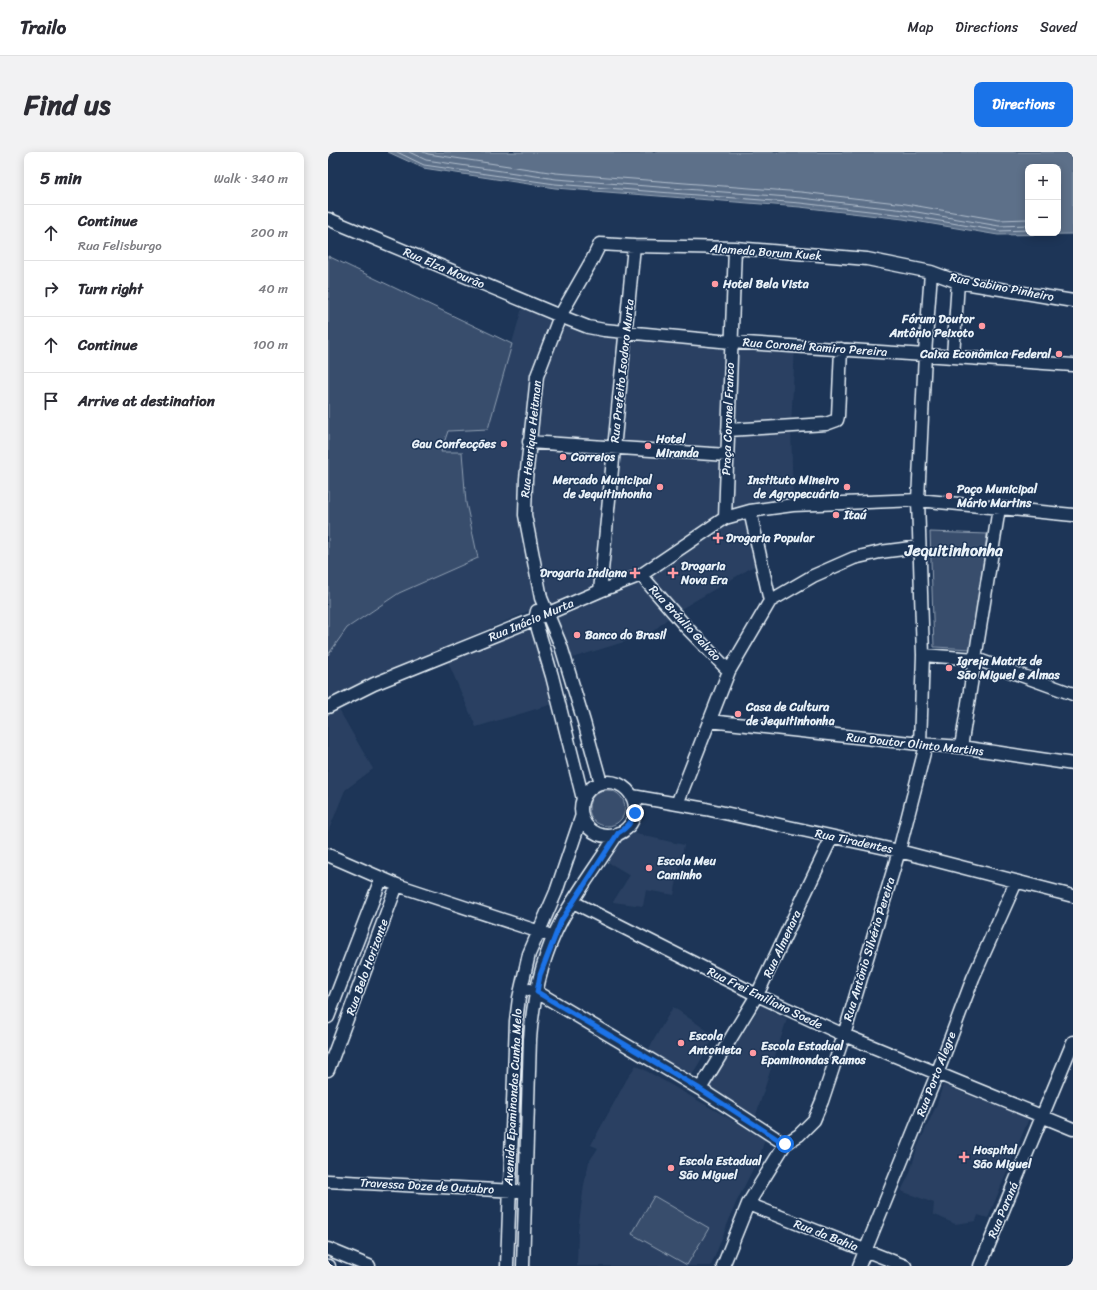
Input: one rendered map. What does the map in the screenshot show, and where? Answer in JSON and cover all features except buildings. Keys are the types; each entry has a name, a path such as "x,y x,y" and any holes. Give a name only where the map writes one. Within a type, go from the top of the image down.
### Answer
{"street":[{"name":"Rua Elza Mourão","path":"328,219 560,316"},
{"name":"Rua Henrique Heitman","path":"600,244 560,316 537,376 529,442 525,515 526,527 542,598 561,646 601,783"},
{"name":"Alameda Borum Kuek","path":"600,244 735,248 867,259 931,272"},
{"name":"Rua Prefeito Isodoro Murta","path":"600,591 634,246"},
{"name":"Praça Coronel Franco","path":"725,518 735,248"},
{"name":"Rua Sabino Pinheiro","path":"931,272 958,282 1073,301"},
{"path":"918,500 925,354 931,272"},
{"path":"954,356 958,282"},
{"name":"Rua Coronel Ramiro Pereira","path":"560,316 588,327 626,333 731,342 1073,365"},
{"path":"728,430 833,423 837,420 838,416 841,349"},
{"path":"529,442 727,455"},
{"name":"Rua Inácio Murta","path":"328,707 374,684 641,575 725,518 750,511 793,505 918,500 1073,515"},
{"name":"Rua Antônio Silvério Pereira","path":"723,1266 748,1204 785,1144 799,1136 814,1120 844,1035 898,851 923,744 923,655 918,500"},
{"path":"961,747 999,508"},
{"path":"750,511 770,601"},
{"path":"678,804 729,670 770,601 812,576 854,558 880,552 919,548"},
{"name":"Rua Bráulio Galvão","path":"641,575 687,628 729,670"},
{"path":"542,598 535,619 552,676 583,799"},
{"path":"923,655 976,659 1073,694"},
{"name":"Rua Doutor Olinto Martins","path":"710,721 961,747 1073,764"},
{"path":"610,782 619,784 632,796 635,804 635,813 626,829 618,833 609,835 600,834 592,830 582,815 581,807 587,792 601,783 610,782"},
{"name":"Rua Tiradentes","path":"632,796 678,804 898,851 1073,896"},
{"name":"Avenida Epaminondas Cunha Melo","path":"507,1266 516,1021 521,987 529,954 558,886 582,815"},
{"name":"Avenida Epaminondas Cunha Melo","path":"523,1266 530,1039 532,1014 540,975 561,921 618,833"},
{"name":"Rua Almenara","path":"700,1089 757,995 832,837"},
{"path":"328,854 397,885 554,937"},
{"name":"Rua Belo Horizonte","path":"328,1016 381,879"},
{"name":"Rua Porto Alegre","path":"859,1266 937,1074 973,978 1016,882"},
{"name":"Rua Belo Horizonte","path":"328,1070 397,885"},
{"name":"Rua Frei Emiliano Soede","path":"573,902 757,995 844,1035 1073,1129"},
{"path":"521,987 537,992 700,1089 785,1144"},
{"name":"Rua Paraná","path":"980,1266 1073,1042"},
{"name":"Travessa Doze de Outubro","path":"328,1181 525,1191"},
{"name":"Rua da Bahia","path":"748,1204 905,1266"},
{"path":"328,1249 370,1266"}],"shaded area":[{"path":"328,256 512,344 488,429 448,431 441,452 462,452 466,503 478,558 399,593 347,628 328,655"},
{"path":"524,301 588,327 795,346 791,426 793,505 750,511 761,562 674,613 650,634 549,665 556,703 476,727 445,655 535,619 531,610 328,699 328,655 347,628 399,593 478,558 466,503 462,452 441,452 448,431 488,428"},
{"path":"930,532 987,534 972,649 934,647"},
{"path":"335,703 373,769 345,790 328,832 328,707"},
{"path":"607,790 620,795 625,808 620,821 607,826 594,821 589,808 594,795"},
{"name":"Escola Meu Caminho","path":"628,832 684,845 674,895 646,890 643,906 613,902 630,875 608,862"},
{"name":"Escola Estadual Epaminondas Ramos","path":"761,1005 787,1019 755,1118 709,1087"},
{"name":"Escola Antonieta","path":"673,1007 715,1036 692,1075 648,1050"},
{"name":"Escola Estadual São Miguel","path":"636,1065 765,1139 760,1155 735,1205 711,1266 577,1266 578,1231 584,1185 589,1162 598,1148 591,1145"},
{"name":"Hospital São Miguel","path":"943,1085 1029,1118 988,1218 978,1215 976,1221 955,1224 933,1214 934,1203 901,1191 910,1173 917,1148 937,1104"},
{"path":"654,1196 709,1228 687,1265 632,1234"}],"water":[{"path":"388,152 1073,152 1073,234 1061,234 1061,164 1025,164 1025,235 998,235 903,219 800,207 555,188 423,168"}],"place":[{"name":"Hotel Bela Vista","path":"715,284"},
{"name":"Fórum Doutor Antônio Peixoto","path":"982,326"},
{"name":"Caixa Econômica Federal","path":"1059,354"},
{"name":"Gau Confecções","path":"504,444"},
{"name":"Hotel Miranda","path":"648,446"},
{"name":"Correios","path":"563,457"},
{"name":"Mercado Municipal de Jequitinhonha","path":"660,487"},
{"name":"Instituto Mineiro de Agropecuária","path":"847,487"},
{"name":"Paço Municipal Mário Martins","path":"949,496"},
{"name":"Itaú","path":"836,515"},
{"name":"Drogaria Popular","path":"718,538"},
{"name":"Drogaria Indiana","path":"635,573"},
{"name":"Drogaria Nova Era","path":"673,573"},
{"name":"Banco do Brasil","path":"577,635"},
{"name":"Igreja Matriz de São Miguel e Almas","path":"949,668"},
{"name":"Casa de Cultura de Jequitinhonha","path":"738,714"},
{"name":"Escola Meu Caminho","path":"649,868"},
{"name":"Escola Antonieta","path":"681,1043"},
{"name":"Escola Estadual Epaminondas Ramos","path":"753,1053"},
{"name":"Hospital São Miguel","path":"964,1157"},
{"name":"Escola Estadual São Miguel","path":"671,1168"}],"district":[{"name":"Jequitinhonha","path":"954,550"}],"route":[{"path":"635,813 632,822 626,829 618,833 561,921 540,975 537,992 700,1089 785,1144"}]}
